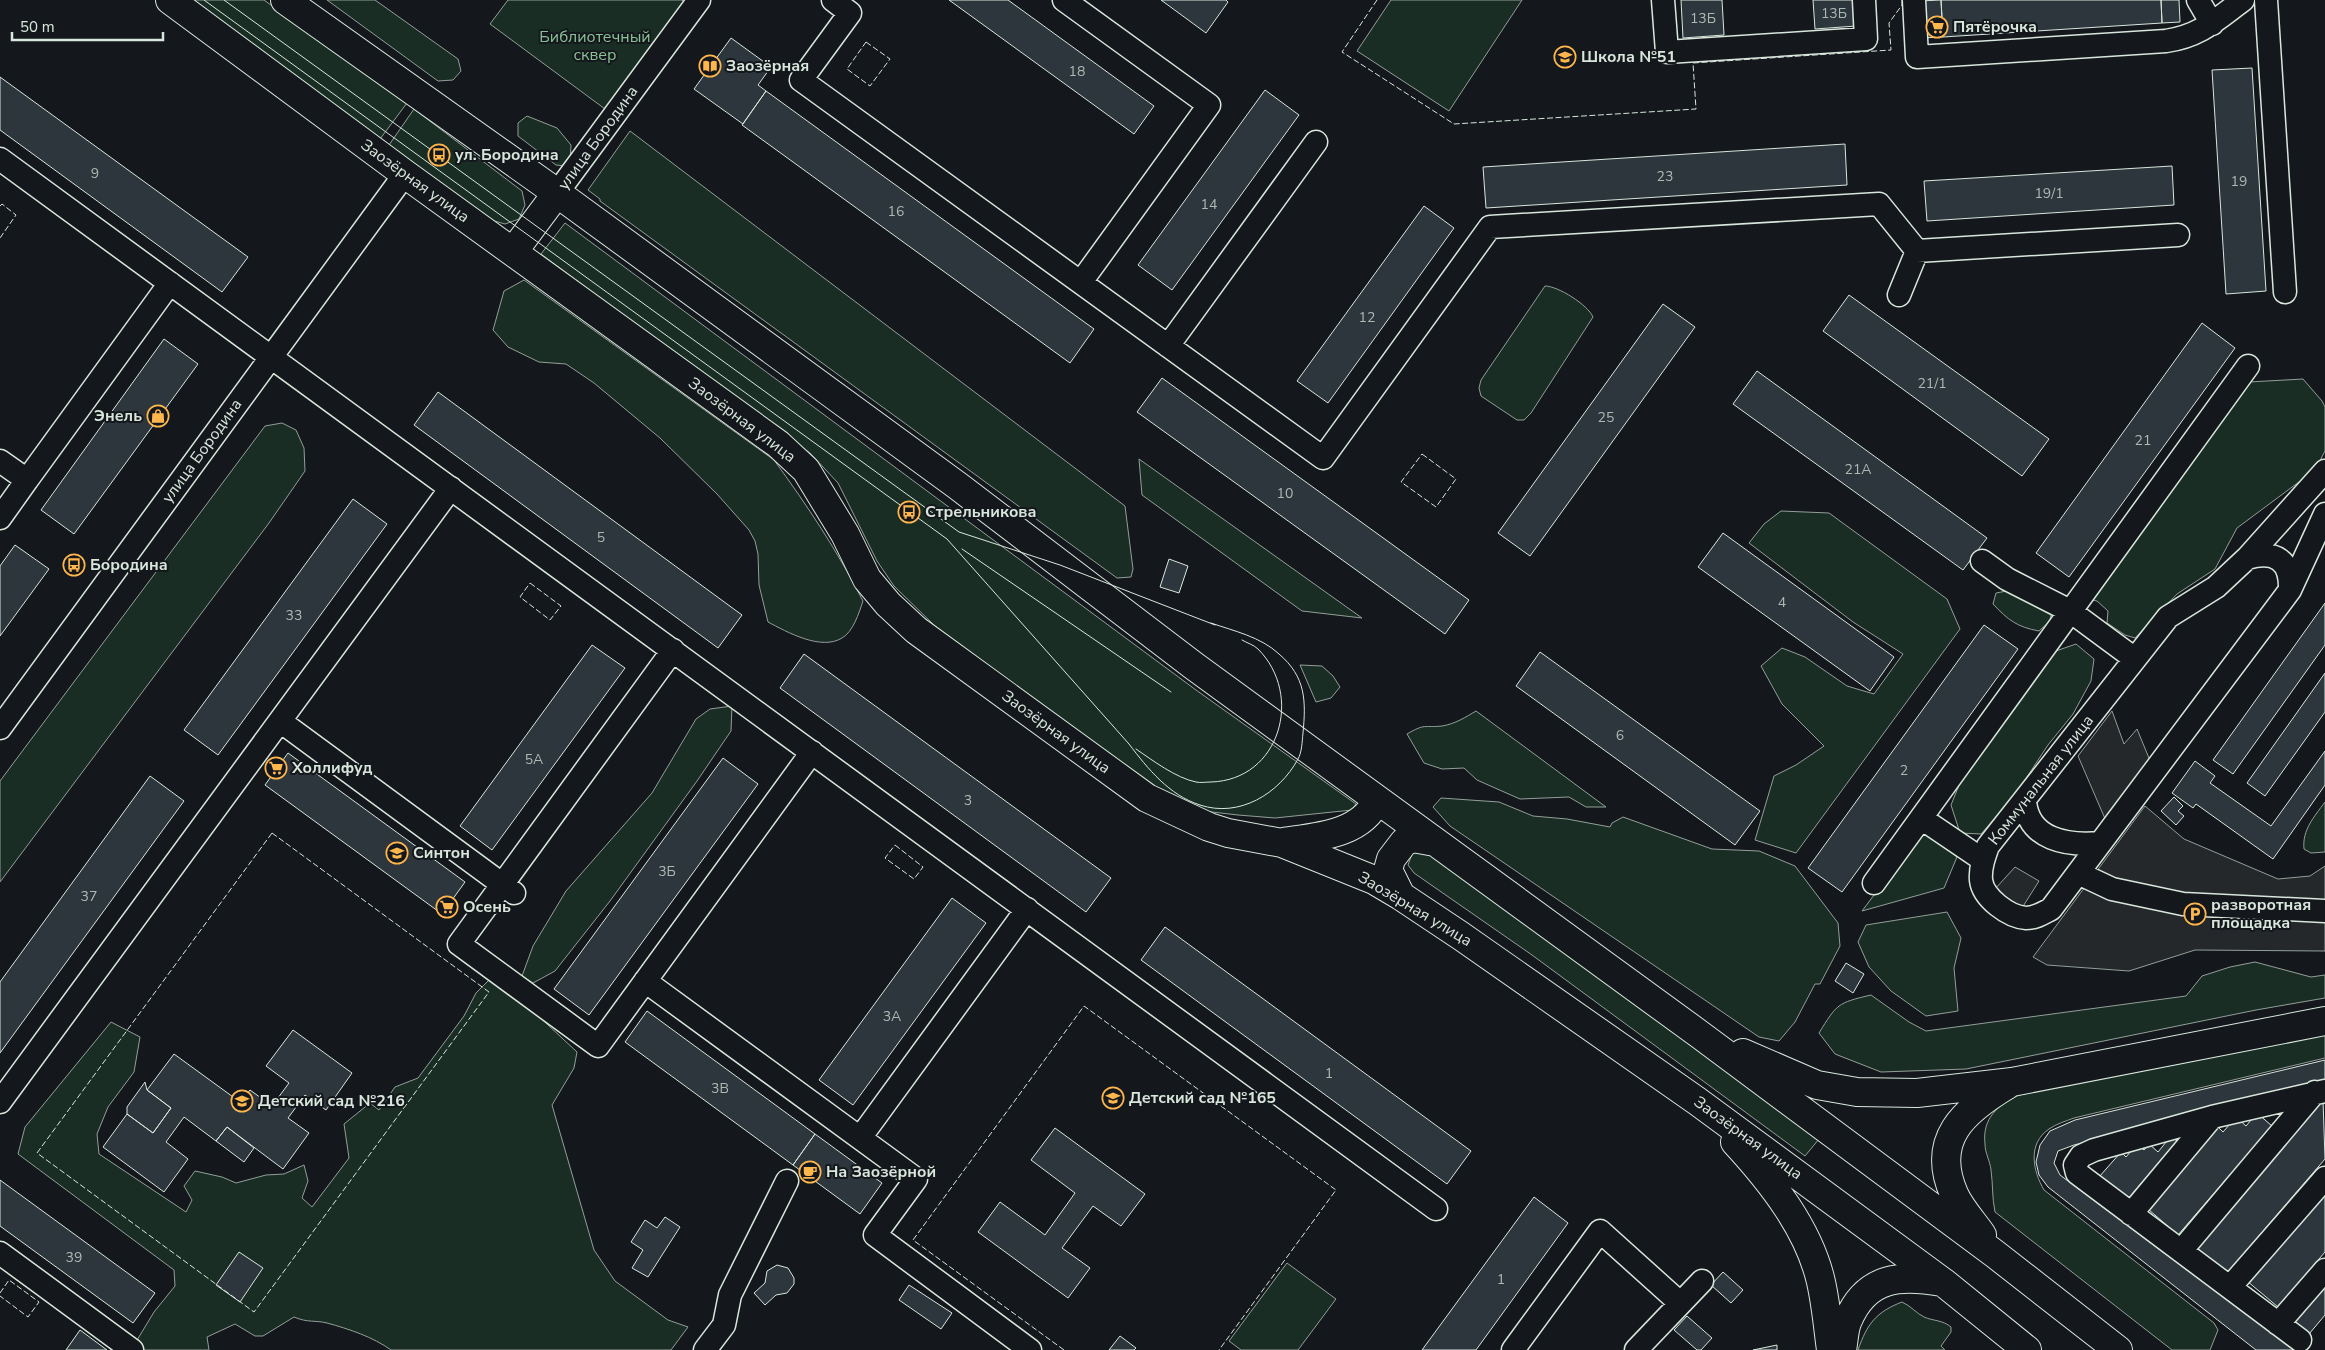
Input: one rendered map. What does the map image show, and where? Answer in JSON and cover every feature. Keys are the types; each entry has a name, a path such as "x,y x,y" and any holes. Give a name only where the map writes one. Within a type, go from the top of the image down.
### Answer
{"main road":[{"name":"Заозёрная улица","path":"170,0 405,174 778,444 806,470 827,503 867,579 888,604 916,630 1148,798 1209,827 1228,833 1282,842 1374,880 1401,896 1697,1101 1943,1282 2027,1350"},
{"path":"285,0 557,193 958,486 1194,666 1699,1034 1995,1254 2118,1350"},
{"name":"улица Бородина","path":"513,252 557,193"},
{"path":"1282,842 1316,837 1357,824 1372,810 1377,800"},
{"path":"1401,896 1388,870 1391,859 1404,842 1413,838 1435,842"},
{"path":"1699,1034 1817,1085 1857,1092 1917,1093 2012,1082 2325,1022"},
{"path":"1995,1254 1954,1195 1946,1167 1949,1141 1962,1118 1980,1101 2012,1082"},
{"path":"1697,1101 1750,1158 1781,1198 1805,1238 1821,1281 1831,1350"},
{"path":"1842,1350 1848,1320 1861,1300 1874,1287 1896,1278 1916,1277 1943,1282"}],"street":[{"name":"улица Бородина","path":"557,193 699,0"},
{"path":"1064,0 1209,105 1081,282"},
{"path":"1663,0 1667,52 1866,39 1864,0"},
{"path":"1914,0 1917,57 2166,41 2187,38 2212,24 2243,0"},
{"path":"2198,0 2212,24"},
{"path":"2266,0 2285,292"},
{"path":"838,1 850,12 801,80 1323,458 1490,227 1879,204 1917,251"},
{"path":"1168,346 1316,142"},
{"path":"0,159 272,356 1436,1209"},
{"name":"улица Бородина","path":"0,728 405,174"},
{"path":"1917,251 2178,234"},
{"path":"1899,295 1917,251"},
{"path":"0,518 170,283"},
{"path":"1874,883 2248,366"},
{"path":"0,460 27,480"},
{"name":"Коммунальная улица","path":"2325,471 2247,558 2216,588 2168,617 1988,846 1983,860 1981,880 1984,889 1995,903 2014,915 2025,918 2036,917 2051,909 2290,590 2325,514"},
{"path":"0,1102 451,488"},
{"path":"2247,558 2265,554 2277,558 2288,570 2290,590"},
{"path":"1982,561 2007,579 2070,612 2135,658"},
{"path":"673,650 508,888 458,944 598,1046 812,752"},
{"path":"280,721 508,888"},
{"path":"2025,801 2029,818 2048,836 2069,844 2100,842"},
{"path":"1920,818 1983,860"},
{"path":"2078,873 2112,889 2183,904 2325,911"},
{"path":"860,1138 1027,909"},
{"path":"645,981 916,1179 876,1234 1030,1350"},
{"path":"2300,1340 2077,1174 2075,1166 2081,1156 2094,1150 2212,1117 2320,1092"},
{"path":"2181,1251 2320,1092"},
{"path":"2131,1214 2212,1117"},
{"path":"2230,1287 2325,1178"},
{"path":"705,1350 724,1324 730,1295 787,1181"},
{"path":"1513,1350 1600,1231 1680,1303"},
{"path":"0,1253 132,1350"},
{"path":"2278,1324 2325,1270"},
{"path":"1636,1350 1702,1281"}],"green space":[{"path":"188,0 264,0 407,103 380,139"},
{"path":"327,0 375,0 458,59 461,71 453,80 438,81"},
{"name":"Библиотечный сквер","path":"508,0 682,0 684,2 605,109 490,24"},
{"path":"1391,0 1522,0 1449,111 1357,51"},
{"path":"414,109 522,191 525,205 519,219 505,224 491,220 389,145"},
{"path":"527,116 557,128 571,145 570,162 566,166 556,165 518,136 518,123"},
{"path":"630,131 1125,506 1133,569 1131,577 1117,578 600,201 588,190"},
{"path":"565,223 1196,690 1356,804 1352,810 1275,818 1203,811 1157,789 936,627 894,586 877,561 838,483 810,453 541,254"},
{"path":"524,280 774,460 821,529 863,601 855,622 846,635 834,641 814,641 794,635 768,622 759,585 758,554 755,541 749,530 717,494 660,438 594,383 566,364 539,362 508,347 493,330 504,291"},
{"path":"1545,286 1557,289 1572,297 1585,307 1593,317 1531,413 1524,420 1517,420 1481,396 1479,388 1481,380"},
{"path":"2303,379 2325,407 2325,451 2315,470 2237,528 2215,569 2177,594 2135,638 2125,635 2107,623 2108,611 2097,601 2088,599 2249,382"},
{"path":"282,423 296,430 304,448 305,471 269,523 0,882 0,781 265,426"},
{"path":"1139,459 1362,618 1302,611 1142,495"},
{"path":"1781,511 1829,513 1947,599 1960,629 1796,853 1755,840 1774,776 1796,765 1824,746 1782,704 1761,666 1782,648 1805,657 1847,686 1874,694 1903,654 1853,622 1749,543 1764,524"},
{"path":"2012,590 2052,609 2050,621 2039,631 2013,622 1993,604 1996,593"},
{"path":"2076,644 2094,659 2091,681 2073,714 2048,745 2015,795 1981,834 1960,833 1951,805 1966,768 2053,652"},
{"path":"1300,665 1322,666 1333,676 1340,687 1331,698 1316,702"},
{"path":"732,706 731,731 610,901 555,971 533,983 522,976 533,946 566,891 652,793 696,719 710,709"},
{"path":"1476,711 1606,807 1586,807 1569,797 1520,799 1477,780 1464,768 1442,769 1424,763 1407,734 1421,727 1451,724"},
{"path":"1441,798 1499,802 1533,816 1567,819 1610,827 1612,823 1623,817 1712,849 1759,851 1795,866 1838,923 1840,946 1820,984 1815,984 1795,1022 1779,1041 1759,1037 1450,826 1433,807"},
{"path":"2325,802 2325,852 2311,853 2304,849 2305,836 2310,824"},
{"path":"1923,830 1957,857 1944,888 1862,911"},
{"path":"1416,850 1424,851 1441,863 1819,1139 1805,1156 1532,955 1414,873 1408,865 1412,854"},
{"path":"1947,912 1961,938 1954,968 1958,1011 1926,1016 1891,991 1869,967 1858,942 1866,925"},
{"path":"2255,962 2311,977 2325,975 2325,998 2256,1010 1966,1069 1881,1072 1835,1054 1819,1033 1834,1010 1839,1006 1851,1000 1871,995 1909,1022 1926,1031 2186,996 2202,976 2230,967"},
{"path":"509,966 533,1011 577,1052 574,1068 552,1105 594,1250 615,1281 668,1320 688,1327 671,1350 391,1350 369,1337 352,1331 327,1323 294,1317 263,1336 255,1336 235,1324 207,1337 209,1350 131,1350 154,1312 175,1286 174,1270 18,1154 25,1127 111,1022 140,1037 134,1072 108,1107 97,1134 99,1154 186,1212 192,1200 184,1186 195,1171 222,1177 236,1183 266,1175 284,1174 304,1165 308,1181 302,1198 312,1207 349,1158 344,1124 370,1103 379,1110 395,1087 418,1078 464,1016 476,993 491,978"},
{"path":"2325,1035 2325,1058 2074,1118 2049,1129 2037,1142 2034,1158 2035,1166 2044,1190 2214,1323 2218,1330 2210,1350 2172,1350 1995,1212 1990,1163 1986,1151 1986,1127 1998,1108 2011,1099 2019,1095"},
{"path":"1287,1263 1336,1299 1298,1350 1241,1350 1229,1341"},
{"path":"1902,1302 1918,1314 1945,1323 1951,1327 1951,1332 1941,1346 1945,1350 1858,1350 1865,1333 1874,1320 1885,1310"}],"shaded area":[{"path":"2112,711 2124,744 2137,729 2151,763 2106,821 2078,756"},
{"name":"разворотная площадка","path":"2145,806 2184,839 2278,879 2310,876 2325,866 2325,951 2195,950 2129,971 2047,965 2033,957"},
{"path":"2015,867 2039,881 2022,908 1995,889"}],"building":[{"path":"949,0 1008,0 1154,106 1134,134"},
{"path":"1161,0 1226,0 1228,2 1206,33"},
{"path":"1681,0 1722,0 1724,35 1683,38"},
{"path":"1813,0 1854,0 1856,26 1815,29"},
{"path":"1941,0 2161,0 2162,23 1943,37"},
{"path":"1941,0 1943,37 1921,38 1919,1"},
{"path":"2161,0 2179,0 2180,22 2162,23"},
{"path":"731,38 771,67 758,85 766,91 743,124 694,89"},
{"path":"2252,68 2266,291 2226,294 2212,70"},
{"path":"0,77 248,257 222,292 0,130"},
{"path":"1265,90 1299,115 1172,290 1138,265"},
{"path":"766,91 1094,329 1070,363 742,125"},
{"path":"1845,144 1847,185 1486,208 1483,167"},
{"path":"2172,166 2174,205 1927,221 1924,181"},
{"path":"1424,206 1454,228 1328,403 1297,381"},
{"path":"1849,295 2049,439 2022,476 1823,331"},
{"path":"1663,304 1695,327 1530,556 1498,533"},
{"path":"2202,323 2235,348 2069,577 2036,553"},
{"path":"164,339 198,364 74,534 41,510"},
{"path":"1757,371 1987,538 1963,570 1733,404"},
{"path":"1162,378 1469,600 1445,634 1137,412"},
{"path":"438,392 742,615 718,648 414,425"},
{"path":"353,499 387,524 218,755 184,730"},
{"path":"1723,533 1894,657 1870,691 1698,567"},
{"path":"15,545 49,569 0,636 0,566"},
{"path":"1169,559 1188,566 1179,593 1160,587"},
{"path":"2325,603 2325,645 2233,774 2213,760"},
{"path":"1984,625 2018,649 1842,892 1808,868"},
{"path":"592,645 625,668 492,850 460,826"},
{"path":"1540,652 1760,811 1735,845 1516,686"},
{"path":"804,654 1111,878 1086,912 780,688"},
{"path":"2325,673 2325,712 2265,796 2247,783"},
{"path":"2325,751 2325,785 2273,859 2196,804 2193,808 2172,793 2195,761 2215,776 2210,783 2271,826"},
{"path":"288,753 465,882 442,914 265,785"},
{"path":"723,758 758,784 589,1015 554,989"},
{"path":"150,776 184,801 0,1053 0,982"},
{"path":"2174,797 2183,806 2178,811 2184,816 2176,825 2161,811"},
{"path":"952,898 986,923 853,1105 819,1080"},
{"path":"1165,927 1471,1151 1447,1184 1141,960"},
{"path":"1846,963 1864,974 1853,993 1835,981"},
{"path":"647,1011 815,1134 793,1165 625,1042"},
{"name":"Детский сад №216","path":"293,1030 352,1073 326,1110 305,1095 288,1118 309,1133 283,1169 227,1127 216,1141 184,1117 166,1142 188,1159 164,1192 103,1147 127,1114 153,1133 171,1108 147,1090 174,1054 240,1102 250,1090 272,1106 289,1083 266,1066"},
{"path":"2325,1060 2325,1081 2074,1145 2058,1151 2054,1163 2060,1175 2294,1350 2256,1350 2048,1187 2039,1175 2036,1162 2040,1145 2050,1131 2075,1120"},
{"path":"145,1082 147,1090 171,1108 153,1133 127,1114 127,1107"},
{"path":"2323,1100 2325,1159 2226,1274 2196,1248"},
{"path":"2257,1113 2272,1126 2178,1235 2148,1209 2218,1127 2223,1132 2236,1117 2246,1126"},
{"path":"227,1127 254,1148 244,1162 216,1141"},
{"path":"1055,1128 1145,1194 1121,1226 1093,1206 1062,1248 1090,1268 1068,1298 978,1232 1000,1202 1045,1235 1075,1193 1031,1160"},
{"path":"815,1134 882,1183 860,1214 793,1165"},
{"path":"2171,1136 2177,1141 2126,1201 2099,1177 2121,1152 2126,1157 2137,1144 2144,1150 2149,1144 2158,1152"},
{"path":"0,1180 155,1293 133,1323 0,1226"},
{"path":"2325,1189 2325,1252 2278,1307 2247,1281"},
{"path":"1534,1197 1568,1223 1476,1350 1422,1350"},
{"path":"665,1217 680,1227 648,1277 632,1268 643,1250 631,1242 645,1220 657,1228"},
{"path":"239,1252 263,1268 240,1302 216,1285"},
{"path":"777,1265 788,1268 794,1278 794,1284 787,1293 776,1295 765,1305 754,1293 765,1283 767,1271"},
{"path":"1723,1272 1743,1290 1731,1303 1711,1285"},
{"path":"2325,1283 2325,1315 2309,1334 2293,1320"},
{"path":"909,1285 952,1313 941,1329 899,1300"},
{"path":"1687,1316 1712,1338 1701,1350 1697,1350 1674,1330"},
{"path":"80,1330 107,1350 66,1350"},
{"path":"1120,1336 1136,1348 1134,1350 1109,1350"},
{"path":"1777,1345 1777,1350 1753,1350"}],"tram line":[{"path":"204,0 947,539 1160,780 1178,795 1189,801 1215,808 1229,808 1256,800 1280,783 1290,772 1301,750 1304,700 1295,672 1272,648 1256,639 1211,623"},
{"path":"224,0 959,532 1060,565 1215,625"},
{"path":"962,549 1171,692"},
{"path":"1136,749 1172,773 1198,782 1235,778 1254,767 1268,751 1278,732 1282,711 1280,689 1272,668 1258,649 1242,640"}],"fence":[{"path":"1377,0 1342,52 1454,124 1696,109 1693,63 1891,50 1889,23 1902,5 1902,0"},
{"path":"866,42 890,59 870,86 847,69 866,42"},
{"path":"0,206 2,204 16,215 0,238"},
{"path":"1422,454 1456,479 1436,507 1401,482 1422,454"},
{"path":"530,583 561,606 550,620 520,597 530,583"},
{"path":"272,833 489,992 254,1312 37,1153 272,833"},
{"path":"895,845 923,867 914,879 885,858 895,845"},
{"path":"1064,1350 913,1240 1084,1006 1336,1190 1219,1350"},
{"path":"0,1293 9,1280 39,1302 28,1317 0,1296"}],"place":[{"name":"Пятёрочка","path":"1937,27"},
{"name":"Школа №51","path":"1565,57"},
{"name":"Заозёрная","path":"710,66"},
{"name":"ул. Бородина","path":"439,155"},
{"name":"Энель","path":"158,416"},
{"name":"Стрельникова","path":"909,512"},
{"name":"Бородина","path":"74,565"},
{"name":"Холлифуд","path":"276,768"},
{"name":"Синтон","path":"397,853"},
{"name":"Осень","path":"447,907"},
{"name":"разворотная площадка","path":"2195,914"},
{"name":"Детский сад №165","path":"1113,1098"},
{"name":"Детский сад №216","path":"242,1101"},
{"name":"На Заозёрной","path":"810,1172"}]}
